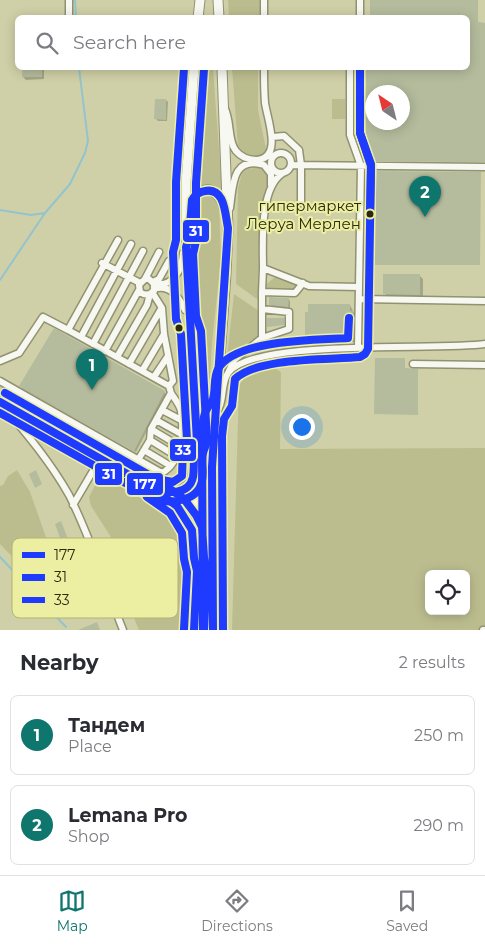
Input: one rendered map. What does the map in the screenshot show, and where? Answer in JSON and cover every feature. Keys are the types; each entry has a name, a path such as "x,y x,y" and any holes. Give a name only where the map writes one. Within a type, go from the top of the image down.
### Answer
{"main road":[{"path":"198,15 200,0"},
{"path":"218,0 219,15"},
{"path":"191,332 186,318 185,247 186,183 194,70"},
{"path":"215,630 212,467 228,228 222,70"},
{"path":"194,630 197,442 185,247 189,238 191,202 195,195 199,192 210,190 219,195 223,202 228,228"},
{"path":"0,402 152,488 172,502 187,520 193,536 196,571"},
{"path":"152,488 172,493 183,489 190,483 193,478 193,450 197,442"}],"lane":[{"path":"69,0 69,15"},
{"path":"264,0 264,15"},
{"path":"360,0 360,15"},
{"path":"264,70 266,104 272,137 273,158 271,163 270,194"},
{"path":"350,70 350,135 361,166 358,348"},
{"path":"224,106 228,114 235,149 245,158 254,160 273,158 282,154"},
{"path":"272,137 284,136 299,150 301,204"},
{"path":"262,338 263,234 266,203 276,179 288,171 291,165 289,157 282,154 272,137"},
{"path":"262,159 269,154 272,148"},
{"path":"228,228 234,180 238,171 244,165 252,163 263,164 272,171 283,173"},
{"path":"291,165 485,167"},
{"path":"68,330 103,263 118,240"},
{"path":"81,338 131,244"},
{"path":"141,284 144,294 177,275 181,269 185,247"},
{"path":"93,344 143,251"},
{"path":"105,351 159,252"},
{"path":"117,357 153,288 170,261"},
{"path":"103,263 141,284 153,288 164,287 170,289 180,299 186,310"},
{"path":"263,268 309,286 359,287"},
{"path":"262,292 295,293 303,283"},
{"path":"138,460 150,440 151,429 162,410 173,381 164,334 162,308 153,288"},
{"path":"359,299 485,300"},
{"path":"129,364 162,308"},
{"path":"215,416 222,405 224,382 234,360 262,338 289,329 289,312 262,309"},
{"path":"0,361 20,353 43,317 142,371 170,390 181,409 181,447 166,471 159,472 0,381"},
{"path":"142,371 164,334"},
{"path":"228,372 238,364 272,354 358,348 485,344"},
{"path":"154,378 168,356"},
{"path":"413,364 485,364"},
{"path":"0,402 54,470 73,505 87,538"},
{"path":"162,410 181,420"},
{"path":"156,420 181,434"},
{"path":"151,429 181,447"},
{"path":"150,440 176,456"},
{"path":"144,450 169,465"},
{"path":"73,505 100,459"},
{"path":"118,618 123,630"}],"green space":[{"path":"228,0 260,0 259,15 229,15"},
{"path":"200,70 213,70 222,191 206,186 192,193"},
{"path":"232,70 258,70 258,110 266,149 262,157 255,157 248,155 238,147"},
{"path":"332,99 345,99 345,119 332,119"},
{"path":"247,169 265,169 270,177 261,220 258,280 268,283 276,276 299,283 294,291 283,288 263,288 260,301 236,284 238,188 242,173"},
{"path":"211,193 219,204 221,258 212,343 207,425 195,260 195,216 196,201 200,196"},
{"path":"234,294 259,311 261,331 258,336 227,357"},
{"path":"271,366 281,372 280,449 485,448 485,630 232,630 239,385 250,371"},
{"path":"17,470 30,492 46,538 12,538 12,556 0,544 0,486 3,485 8,476"},
{"path":"100,476 129,488 158,504 181,525 187,540 182,630 139,630 134,618 178,618 178,538 112,538 91,506 89,497"}],"building":[{"path":"370,0 478,0 478,22 485,23 485,162 370,161 364,143 362,70 470,70 470,15 370,15"},
{"path":"22,70 42,70 42,77 22,77"},
{"path":"155,99 166,99 166,120 154,119"},
{"path":"370,171 481,172 480,265 370,265"},
{"path":"383,274 420,274 420,295 383,294"},
{"path":"269,297 289,298 288,307 269,305"},
{"path":"308,304 350,304 350,311 353,311 353,340 305,340 305,312 308,312"},
{"path":"267,318 284,318 284,325 267,327"},
{"path":"54,328 165,391 134,451 19,386"},
{"path":"375,358 405,358 405,368 418,369 418,415 374,414"},
{"path":"36,470 42,484 35,488 29,474"},
{"path":"61,521 68,538 60,538 55,524"},
{"path":"97,622 100,630 78,630"}],"waterway":[{"path":"75,0 76,15"},
{"path":"0,280 45,213 70,184 85,153 88,141 79,70"},
{"path":"0,210 31,215 45,213"},
{"path":"0,557 12,570"},
{"path":"58,618 66,627"}],"transit line":[{"name":"33","path":"5,393 156,479 173,482 182,476 183,449 187,440 181,334 176,319 173,252 176,240 176,182 184,70"},
{"name":"31","path":"0,413 154,499 160,501 182,500 195,493 199,488 203,478 202,460 207,441 201,331 196,316 193,254 196,241 196,183 204,70"},
{"name":"31","path":"223,630 222,436 224,419 232,406 235,379 246,372 276,363 360,357 368,349 371,166 360,133 360,70"},
{"name":"33","path":"360,70 360,133 371,164 370,215"},
{"name":"177","path":"197,442 186,247 189,238 192,200 199,193 212,191 217,193 223,203 228,228 212,467 213,630"},
{"name":"33","path":"203,630 202,435 204,415 213,399 218,369 227,359 241,352 259,347 278,343 348,338 349,318"},
{"name":"177","path":"0,402 152,488 177,506 192,530 197,571 194,630"},
{"name":"177","path":"153,489 177,492 191,483 197,442"},
{"name":"33","path":"159,481 184,499 202,527 207,571 204,630"},
{"name":"31","path":"147,497 170,513 182,533 187,572 184,629"}],"place":[{"name":"гипермаркет Леруа Мерлен","path":"370,214"},
{"name":"Lemana Pro","path":"425,217"},
{"name":"Тандем","path":"92,390"}]}
